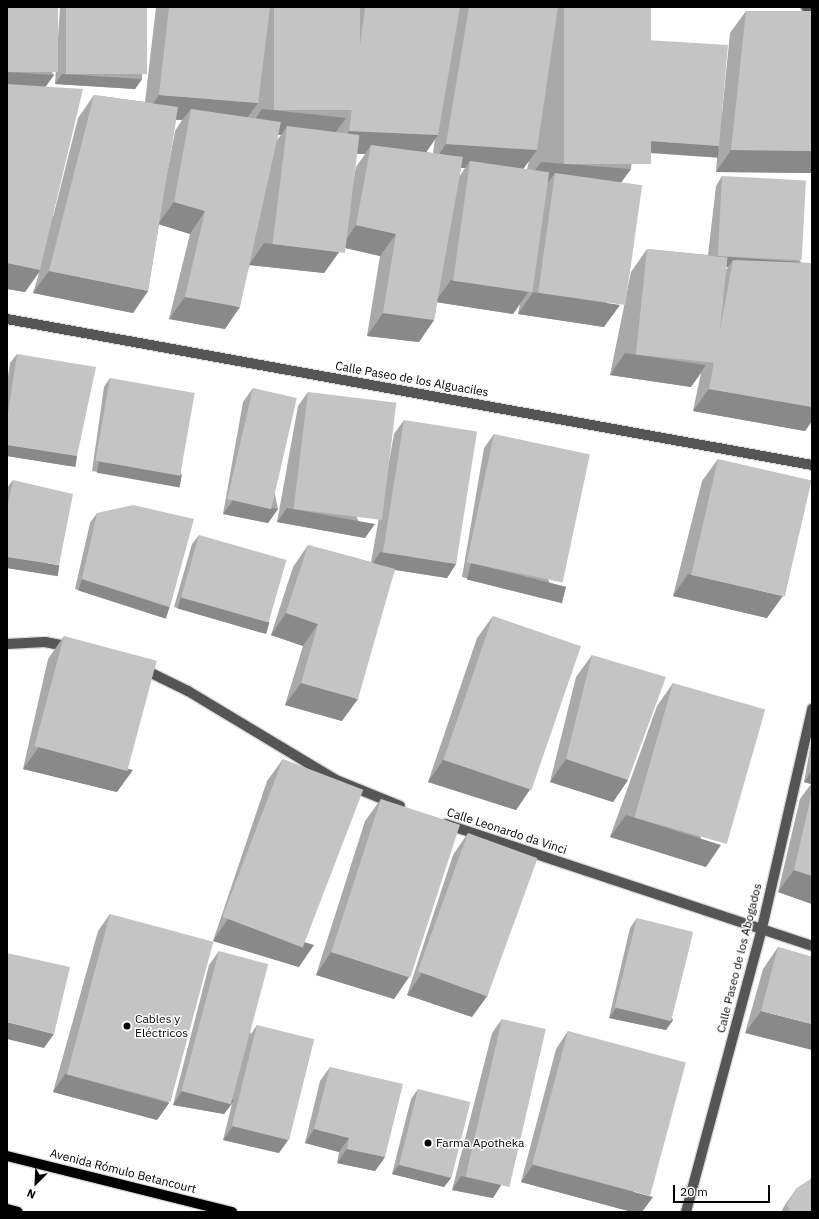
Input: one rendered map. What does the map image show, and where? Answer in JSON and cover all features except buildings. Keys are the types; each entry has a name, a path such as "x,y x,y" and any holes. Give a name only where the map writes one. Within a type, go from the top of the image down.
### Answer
{"main road":[{"name":"Avenida Rómulo Betancourt","path":"7,1156 232,1212"},
{"path":"7,1209 18,1212"}],"street":[{"path":"806,7 812,8"},
{"name":"Calle Paseo de los Alguaciles","path":"7,319 812,465"},
{"path":"7,644 45,642 84,650"},
{"path":"135,666 188,691 336,780 407,810"},
{"name":"Calle Paseo de los Abogados","path":"686,1212 762,928 812,709"},
{"name":"Calle Leonardo da Vinci","path":"436,821 762,928 812,946"}],"place":[{"name":"Cables y Eléctricos","path":"127,1026"},
{"name":"Farma Apotheka","path":"428,1143"}]}
